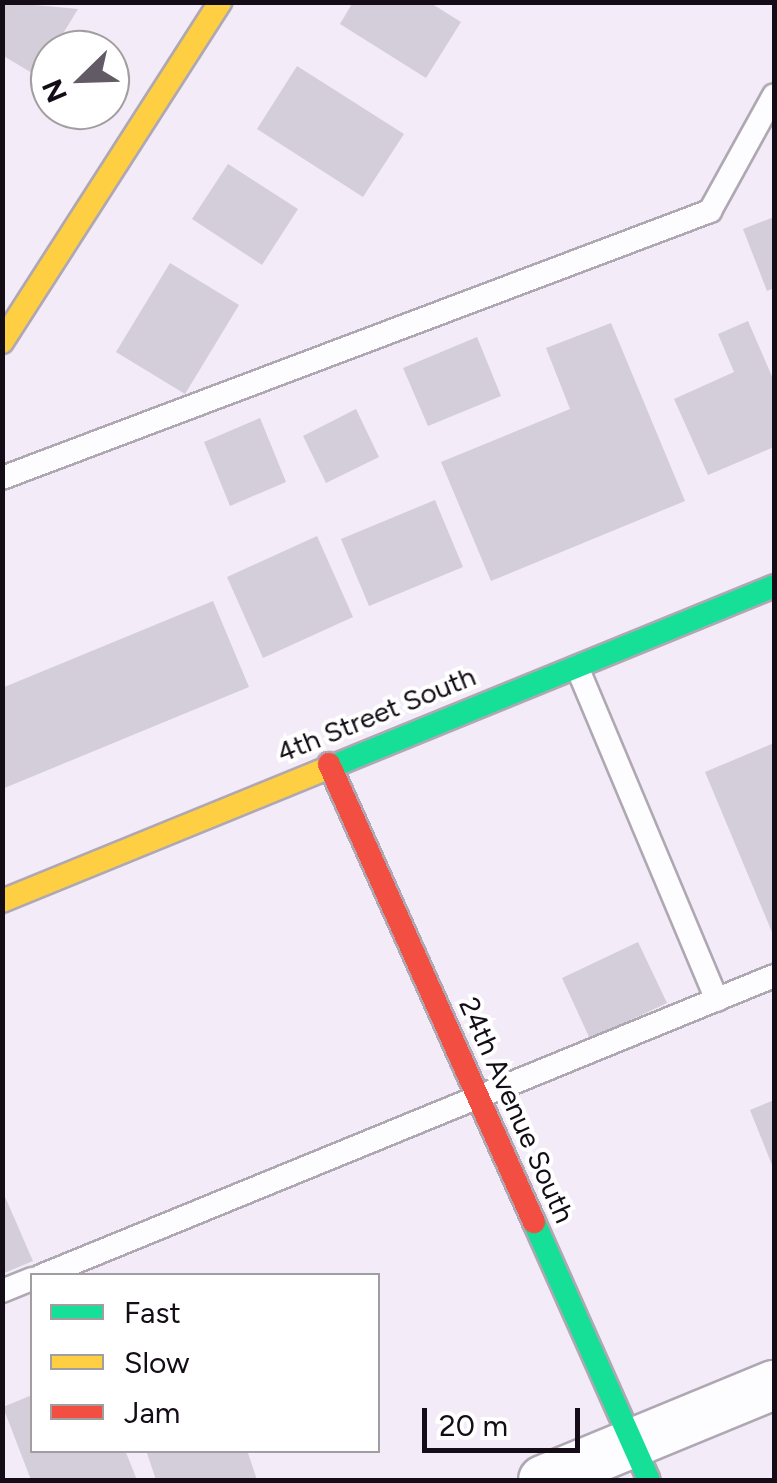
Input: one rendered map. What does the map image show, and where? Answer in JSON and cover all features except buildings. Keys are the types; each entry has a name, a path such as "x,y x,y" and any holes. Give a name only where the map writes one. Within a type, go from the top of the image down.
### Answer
{"street":[{"path":"2,342 220,2"},
{"name":"4th Street South","path":"2,902 329,764 774,586"},
{"name":"24th Avenue South","path":"329,764 641,1462"},
{"path":"543,1480 641,1462 774,1385"}],"lane":[{"path":"2,478 710,211 774,96"},
{"path":"576,666 717,1000"},
{"path":"49,1273 480,1101 774,976"},
{"path":"2,1291 30,1280"}],"traffic: fast":[{"path":"321,771 774,586"},
{"path":"534,1222 649,1480"}],"traffic: slow":[{"path":"2,342 220,2"},
{"path":"2,901 321,771"}],"traffic: jam":[{"path":"329,764 534,1222"}]}
